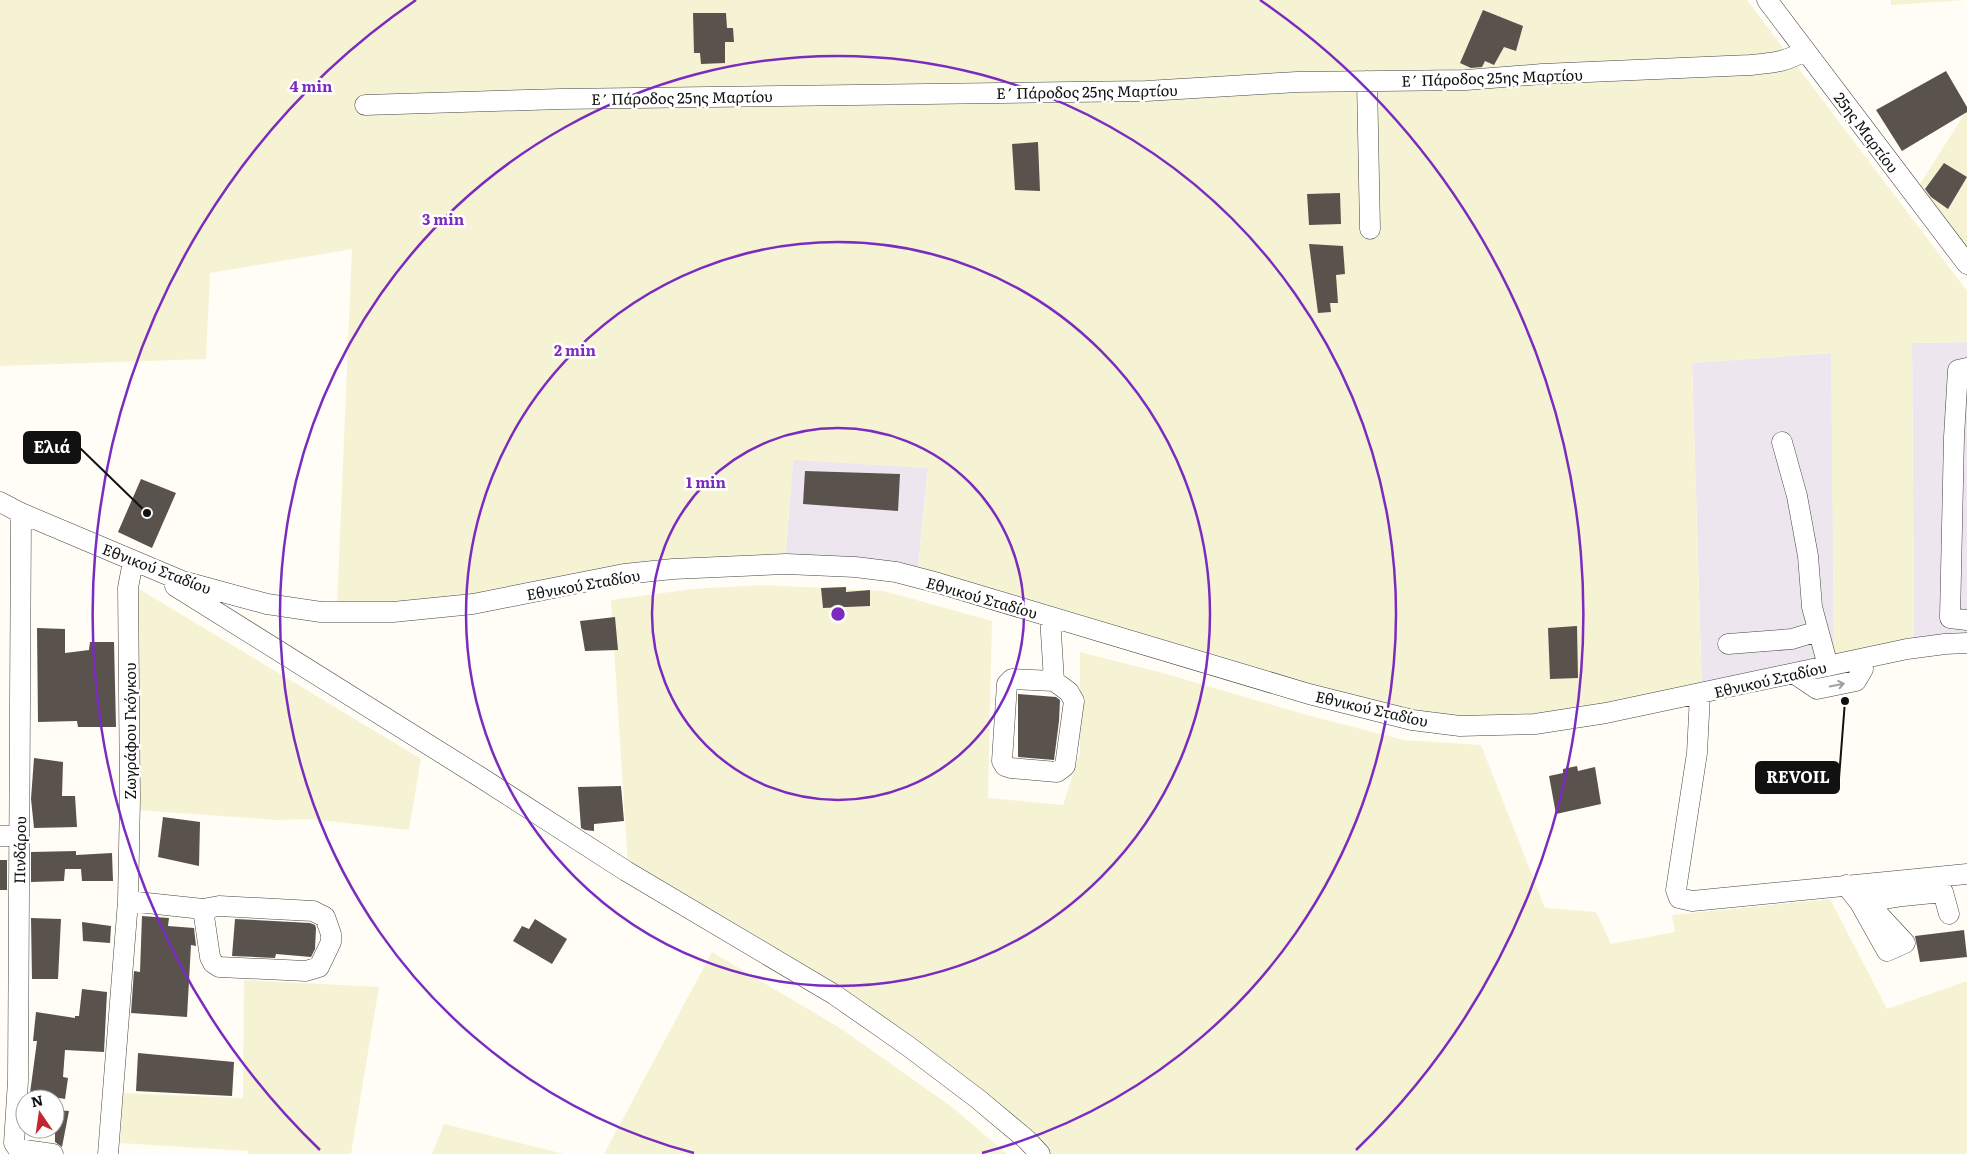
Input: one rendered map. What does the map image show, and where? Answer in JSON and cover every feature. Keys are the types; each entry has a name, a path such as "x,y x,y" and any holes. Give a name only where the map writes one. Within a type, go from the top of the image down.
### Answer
{"street":[{"name":"25ης Μαρτίου","path":"1768,0 1967,264"},
{"name":"Ε΄ Πάροδος 25ης Μαρτίου","path":"365,105 561,98 1146,91 1297,82 1466,80 1542,74 1750,65 1781,62 1795,57 1805,50"},
{"path":"1367,81 1370,229"},
{"path":"1967,368 1958,370 1954,437 1950,618 1967,620"},
{"path":"1782,442 1797,496 1808,556 1812,607 1828,666"},
{"name":"Εθνικού Σταδίου","path":"0,502 21,513 89,534 138,563 182,581 267,604 321,612 356,613 429,610 473,604 624,574 673,569 786,564 855,567 896,572 1310,694 1412,720 1450,724 1535,724 1606,713 1907,649 1967,643"},
{"name":"Πινδάρου","path":"21,513 10,836 18,1081 14,1143 18,1149 53,1154"},
{"path":"138,563 480,777 626,872 835,995 908,1046 978,1099 1027,1140 1040,1154"},
{"name":"Ζωγράφου Γκόγκου","path":"108,1154 128,901 130,798 128,588 138,563"},
{"path":"1050,617 1054,681"},
{"path":"1728,644 1792,639 1818,631"},
{"path":"1795,674 1817,689 1856,681 1863,669"},
{"path":"1012,679 1054,681 1069,692 1074,701 1065,766 1057,772 1005,766 1002,762 1007,684 1012,679"},
{"path":"1700,694 1697,753 1676,890 1679,898 1692,901 1967,874"},
{"path":"1846,885 1864,903 1903,896 1943,892 1949,914"},
{"path":"128,901 203,908 220,906 313,911 325,917 332,934 332,942 319,967 312,970 220,967 213,963 210,957 203,908"}],"shaded area":[{"path":"0,0 1747,0 1967,291 1967,342 1912,343 1914,641 1834,664 1831,353 1692,363 1702,691 1501,720 1395,711 917,578 928,468 793,460 785,561 432,605 337,606 352,249 210,273 206,359 0,366"},
{"path":"1891,0 1965,0 1891,5"},
{"path":"1967,110 1967,251 1918,187"},
{"path":"1967,342 1967,635 1914,641 1912,343"},
{"path":"1832,353 1834,664 1702,691 1692,363"},
{"path":"793,459 928,468 917,578 785,561"},
{"path":"762,585 884,591 992,621 988,798 1063,805 1080,753 1080,652 1404,740 1481,745 1545,908 1596,912 1611,944 1675,932 1672,915 1830,899 1887,1009 1967,981 1967,1154 1049,1154 1026,1132 628,866 611,600 692,589"},
{"path":"139,589 421,759 409,830 309,819 278,820 137,810 133,592"},
{"path":"712,952 840,1028 952,1107 1007,1154 604,1154"},
{"path":"244,980 379,987 351,1154 248,1154 248,1151 120,1143 123,1093 243,1098"},
{"path":"444,1124 564,1154 432,1154"}],"building":[{"path":"1483,10 1523,26 1516,51 1504,47 1494,65 1485,61 1482,67 1471,68 1460,63"},
{"path":"693,13 726,13 727,28 733,28 734,42 725,42 725,63 701,64 700,53 694,53"},
{"path":"1946,71 1967,107 1967,112 1902,151 1876,110"},
{"path":"1038,142 1040,191 1015,190 1012,144"},
{"path":"1944,163 1967,177 1948,209 1931,197 1925,189"},
{"path":"1340,193 1341,224 1309,225 1307,194"},
{"path":"1309,244 1343,246 1345,274 1336,275 1338,303 1330,303 1331,312 1318,313"},
{"path":"805,471 900,474 898,511 803,504"},
{"path":"141,479 176,493 152,548 118,532"},
{"path":"846,587 846,592 870,590 870,606 823,608 821,588"},
{"path":"615,617 618,650 585,651 580,621"},
{"path":"1577,626 1578,678 1550,679 1548,628"},
{"path":"37,628 65,629 65,653 89,650 90,642 114,642 116,727 78,727 77,721 38,722"},
{"path":"1018,694 1056,697 1060,700 1054,760 1018,757"},
{"path":"34,758 63,762 62,796 75,796 77,827 34,828 31,799"},
{"path":"1577,766 1578,771 1595,767 1601,804 1556,814 1549,776 1563,773 1563,769"},
{"path":"621,786 624,821 594,824 594,831 581,828 578,787"},
{"path":"163,817 200,822 199,866 158,857"},
{"path":"76,851 76,855 112,853 113,881 82,881 81,869 65,869 64,881 31,882 31,852"},
{"path":"0,860 7,860 7,890 0,890"},
{"path":"142,916 169,918 168,926 194,928 196,946 191,945 187,1017 131,1013 134,971 140,972"},
{"path":"31,918 61,919 58,979 32,979"},
{"path":"235,919 310,923 315,925 316,928 315,949 311,957 276,954 275,958 232,956"},
{"path":"535,919 567,939 552,964 513,941 522,926 529,929"},
{"path":"82,922 111,926 110,943 83,941"},
{"path":"1964,930 1967,957 1920,962 1915,936"},
{"path":"82,989 107,992 104,1052 65,1050 63,1077 68,1078 65,1099 65,1089 31,1089 37,1041 33,1041 36,1012 75,1018 75,1016 79,1016"},
{"path":"138,1053 234,1062 232,1096 136,1091"},
{"path":"65,1111 69,1111 65,1132"},
{"path":"55,1139 64,1139 62,1147 55,1142"}],"place":[{"name":"Ελιά","path":"147,513"},
{"name":"REVOIL","path":"1845,701"}]}
